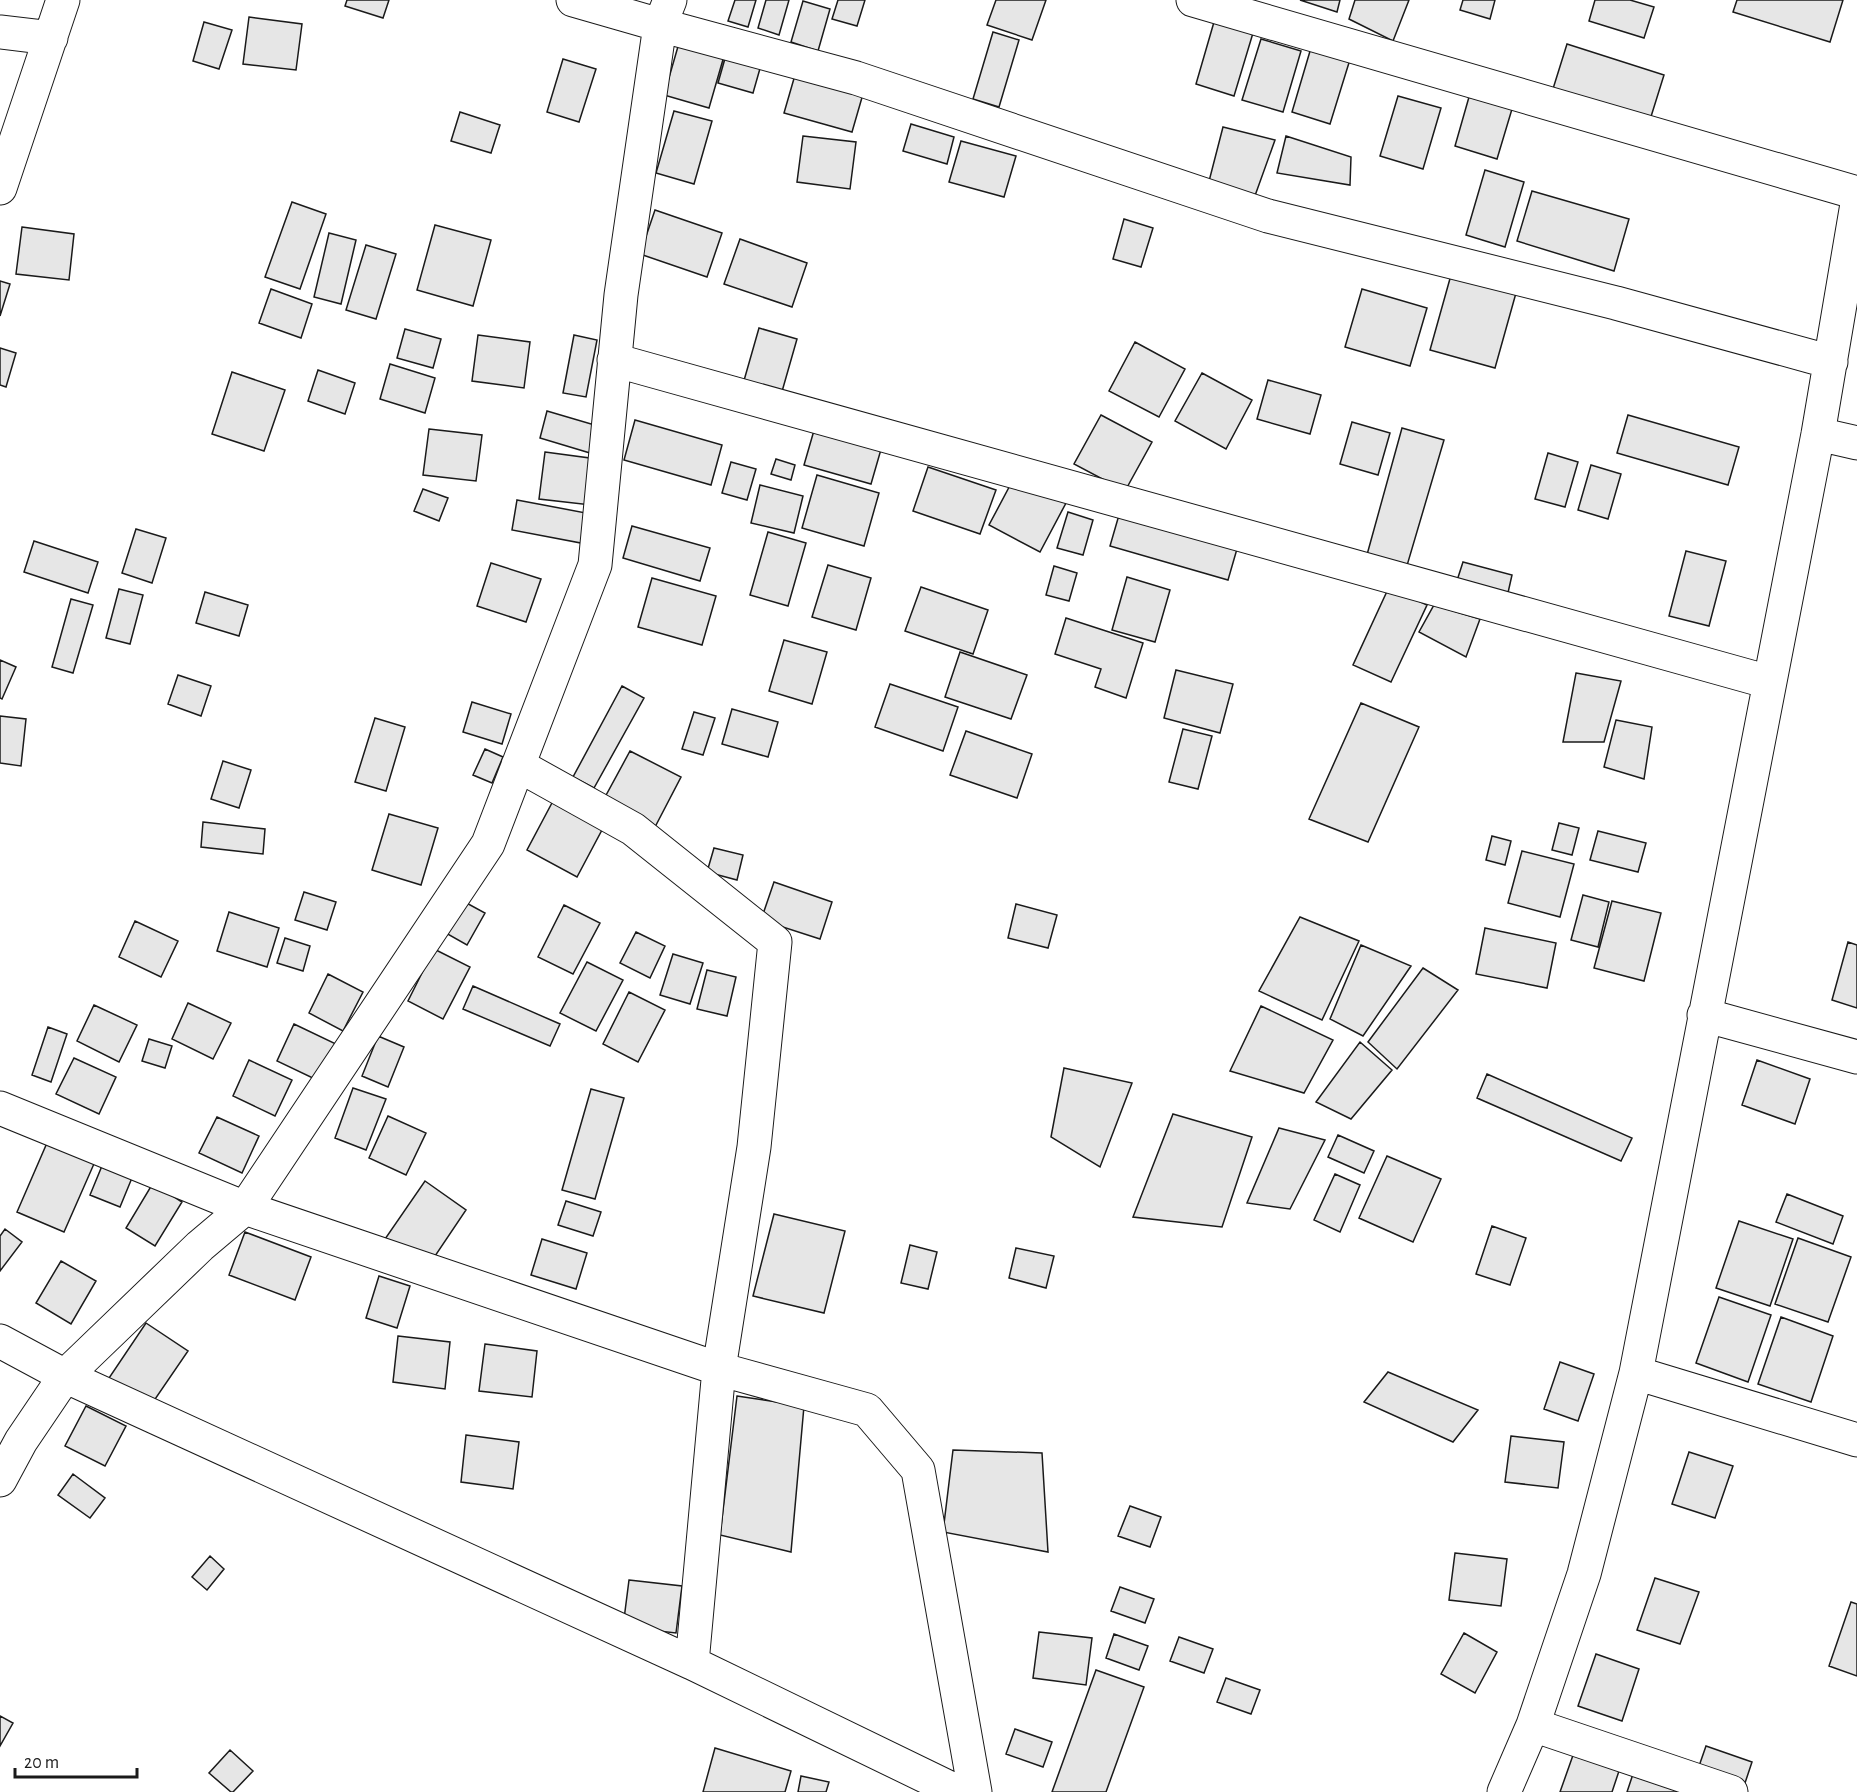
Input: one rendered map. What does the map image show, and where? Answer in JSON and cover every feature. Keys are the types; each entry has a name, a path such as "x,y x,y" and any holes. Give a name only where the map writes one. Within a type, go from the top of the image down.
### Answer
{"street":[{"path":"0,188 63,0"},
{"path":"573,0 665,13 1268,216 1616,303 1831,362"},
{"path":"1193,0 1857,194"},
{"path":"0,1480 21,1442 66,1376 200,1246 245,1208 488,844 595,566 621,295 665,13"},
{"path":"0,32 51,38"},
{"path":"1504,1792 1533,1725 1584,1574 1636,1372 1818,434 1857,204"},
{"path":"614,360 1769,682"},
{"path":"1818,434 1857,444"},
{"path":"518,765 633,829 775,942 754,1148 719,1370 693,1663"},
{"path":"1704,1015 1857,1057"},
{"path":"0,1108 245,1208 719,1370 867,1410 918,1470 975,1792"},
{"path":"0,1341 66,1376 693,1663 958,1792"},
{"path":"1636,1372 1857,1440"},
{"path":"1533,1725 1731,1792"}],"building":[{"path":"347,0 389,0 383,18 345,6"},
{"path":"735,0 756,0 748,27 728,21"},
{"path":"766,0 789,0 779,35 758,28"},
{"path":"838,0 865,0 857,26 832,19"},
{"path":"996,0 1046,0 1032,40 987,25"},
{"path":"1300,0 1340,0 1337,12"},
{"path":"1355,0 1409,0 1393,41 1349,19"},
{"path":"1463,0 1495,0 1490,19 1460,10"},
{"path":"1595,0 1630,0 1654,7 1644,38 1589,21"},
{"path":"1737,0 1843,0 1830,42 1733,12"},
{"path":"803,1 830,9 818,51 791,42"},
{"path":"249,17 302,24 296,70 243,64"},
{"path":"204,22 232,30 219,69 193,61"},
{"path":"1214,22 1253,33 1234,96 1196,84"},
{"path":"993,32 1019,40 999,107 973,99"},
{"path":"1261,39 1301,51 1283,112 1242,100"},
{"path":"1313,41 1352,53 1330,124 1292,112"},
{"path":"679,43 724,56 709,108 664,95"},
{"path":"1567,44 1664,75 1649,123 1552,92"},
{"path":"726,55 761,65 753,93 718,83"},
{"path":"563,59 596,69 579,122 547,112"},
{"path":"795,75 863,94 852,132 784,113"},
{"path":"1398,96 1441,108 1423,169 1380,156"},
{"path":"1469,97 1512,109 1497,159 1455,146"},
{"path":"674,111 712,121 694,184 656,173"},
{"path":"460,112 500,125 491,153 451,141"},
{"path":"911,124 954,137 947,164 903,151"},
{"path":"1223,127 1275,140 1252,204 1207,189"},
{"path":"803,136 856,142 850,189 797,182"},
{"path":"1286,136 1351,157 1350,185 1277,173"},
{"path":"961,141 1016,156 1004,197 949,182"},
{"path":"1485,170 1524,182 1505,247 1466,235"},
{"path":"1532,191 1629,219 1614,271 1517,241"},
{"path":"292,202 326,214 300,289 265,277"},
{"path":"655,210 722,233 707,277 640,254"},
{"path":"1124,219 1153,228 1141,267 1113,259"},
{"path":"435,225 491,240 473,306 417,290"},
{"path":"22,227 74,234 69,280 16,274"},
{"path":"329,233 356,240 341,304 314,297"},
{"path":"740,239 807,263 792,307 724,284"},
{"path":"366,245 396,254 376,319 346,310"},
{"path":"1451,275 1516,293 1495,368 1430,350"},
{"path":"0,281 10,284 0,316"},
{"path":"271,289 312,304 301,338 259,323"},
{"path":"1362,289 1427,308 1410,366 1345,347"},
{"path":"759,328 797,339 779,402 741,391"},
{"path":"405,329 441,339 433,368 397,358"},
{"path":"478,335 530,342 524,388 472,381"},
{"path":"574,335 597,340 586,397 563,393"},
{"path":"1135,342 1185,369 1159,417 1109,391"},
{"path":"0,348 16,353 6,387 0,385"},
{"path":"390,364 435,378 425,413 380,399"},
{"path":"318,370 355,383 345,414 308,401"},
{"path":"232,372 285,390 264,451 212,434"},
{"path":"1202,373 1252,400 1226,449 1175,421"},
{"path":"1268,380 1321,395 1310,434 1257,419"},
{"path":"547,411 598,426 590,453 540,438"},
{"path":"1101,415 1152,442 1125,491 1074,464"},
{"path":"1628,415 1739,447 1728,485 1617,453"},
{"path":"635,420 722,445 711,485 624,460"},
{"path":"817,420 884,439 871,484 804,465"},
{"path":"1352,422 1390,433 1378,475 1340,464"},
{"path":"1402,428 1444,440 1406,569 1365,562"},
{"path":"429,429 482,435 476,481 423,475"},
{"path":"545,452 597,459 591,505 539,499"},
{"path":"1548,453 1578,462 1565,507 1535,499"},
{"path":"776,459 795,465 791,480 771,474"},
{"path":"731,462 756,469 747,500 722,493"},
{"path":"1591,465 1621,474 1608,519 1578,510"},
{"path":"928,467 996,490 980,534 913,511"},
{"path":"817,475 879,493 864,546 802,528"},
{"path":"1015,476 1066,503 1040,552 989,525"},
{"path":"760,485 803,496 794,533 751,523"},
{"path":"423,489 448,498 439,521 414,511"},
{"path":"517,500 586,513 581,543 512,530"},
{"path":"1121,508 1239,542 1228,580 1110,546"},
{"path":"1068,512 1093,520 1083,555 1057,548"},
{"path":"632,526 710,548 700,581 623,558"},
{"path":"136,529 166,538 152,583 122,573"},
{"path":"768,532 806,543 788,606 750,595"},
{"path":"34,541 98,562 88,593 24,572"},
{"path":"1686,551 1726,561 1709,626 1669,616"},
{"path":"1463,562 1512,575 1505,606 1453,593"},
{"path":"491,563 541,579 526,622 477,606"},
{"path":"828,565 871,578 856,630 812,617"},
{"path":"1054,566 1077,573 1069,601 1046,595"},
{"path":"1127,577 1170,590 1155,642 1112,630"},
{"path":"652,578 716,596 702,645 638,627"},
{"path":"921,587 988,610 973,654 905,631"},
{"path":"1389,587 1427,605 1391,682 1353,665"},
{"path":"119,589 143,595 130,644 106,638"},
{"path":"205,592 248,605 239,636 196,623"},
{"path":"71,599 93,605 73,673 52,667"},
{"path":"1434,605 1480,619 1466,657 1419,632"},
{"path":"1066,618 1143,643 1126,698 1095,687 1101,669 1055,654"},
{"path":"784,640 827,652 812,704 769,691"},
{"path":"960,652 1027,675 1011,719 945,697"},
{"path":"0,660 16,667 2,699 0,698"},
{"path":"1176,670 1233,684 1220,733 1164,718"},
{"path":"1576,673 1621,681 1604,742 1563,742"},
{"path":"178,675 211,686 201,716 168,704"},
{"path":"890,684 958,707 943,751 875,727"},
{"path":"622,686 644,698 594,788 573,777"},
{"path":"472,702 511,714 502,744 463,732"},
{"path":"1361,703 1419,727 1368,842 1309,819"},
{"path":"732,709 778,722 768,757 722,744"},
{"path":"694,712 715,718 703,755 682,749"},
{"path":"0,716 26,719 21,766 0,763"},
{"path":"375,718 405,727 386,791 355,782"},
{"path":"1616,720 1652,727 1644,779 1604,767"},
{"path":"1183,729 1212,736 1198,789 1169,782"},
{"path":"966,731 1032,754 1017,798 950,775"},
{"path":"485,749 503,757 492,783 473,775"},
{"path":"630,751 681,777 655,827 604,799"},
{"path":"223,761 251,770 239,808 211,799"},
{"path":"553,801 603,828 577,877 527,850"},
{"path":"389,814 438,828 421,885 372,870"},
{"path":"203,822 265,829 263,854 201,847"},
{"path":"1559,823 1579,828 1572,855 1552,850"},
{"path":"1598,831 1646,843 1638,872 1590,860"},
{"path":"1492,836 1511,841 1505,865 1486,860"},
{"path":"714,848 743,855 737,880 707,872"},
{"path":"1522,851 1574,864 1560,917 1508,903"},
{"path":"774,882 832,902 820,939 761,920"},
{"path":"304,892 336,902 327,930 295,920"},
{"path":"1583,895 1609,902 1598,947 1571,940"},
{"path":"461,900 485,913 467,945 444,932"},
{"path":"1612,901 1661,913 1644,981 1594,968"},
{"path":"1016,904 1057,915 1048,948 1008,938"},
{"path":"564,905 600,923 573,974 538,957"},
{"path":"229,912 279,928 267,967 217,951"},
{"path":"1300,917 1359,941 1322,1020 1259,991"},
{"path":"135,921 178,941 161,977 119,957"},
{"path":"1485,928 1556,943 1547,988 1476,974"},
{"path":"636,932 665,946 650,978 620,963"},
{"path":"285,938 310,946 303,971 277,963"},
{"path":"1848,942 1857,945 1857,1008 1832,1000"},
{"path":"1361,945 1411,966 1363,1036 1330,1019"},
{"path":"434,949 470,967 443,1019 408,1001"},
{"path":"673,954 703,963 690,1004 660,995"},
{"path":"587,962 623,980 596,1031 560,1013"},
{"path":"1423,968 1458,990 1397,1069 1368,1042"},
{"path":"707,970 736,977 727,1016 697,1009"},
{"path":"328,974 363,992 343,1031 309,1013"},
{"path":"473,986 560,1024 550,1046 463,1009"},
{"path":"629,992 665,1010 638,1062 603,1044"},
{"path":"188,1003 231,1023 213,1059 172,1039"},
{"path":"94,1005 137,1025 119,1062 77,1041"},
{"path":"1261,1006 1333,1040 1304,1093 1230,1071"},
{"path":"294,1024 336,1044 319,1081 277,1061"},
{"path":"48,1027 67,1034 51,1082 32,1075"},
{"path":"378,1036 404,1047 388,1087 362,1076"},
{"path":"149,1039 172,1046 165,1068 142,1061"},
{"path":"1360,1042 1392,1070 1351,1119 1316,1102"},
{"path":"74,1058 116,1077 99,1114 56,1094"},
{"path":"249,1060 292,1080 275,1116 233,1096"},
{"path":"1757,1060 1810,1079 1795,1124 1742,1105"},
{"path":"1064,1068 1132,1083 1100,1167 1051,1137"},
{"path":"1487,1074 1632,1138 1621,1161 1477,1098"},
{"path":"353,1088 386,1099 366,1150 335,1138"},
{"path":"591,1089 624,1098 595,1199 562,1190"},
{"path":"1173,1114 1252,1137 1222,1227 1133,1217"},
{"path":"388,1116 426,1133 406,1175 369,1158"},
{"path":"217,1117 259,1136 242,1173 199,1153"},
{"path":"1279,1128 1325,1140 1290,1209 1247,1203"},
{"path":"1338,1135 1374,1151 1364,1173 1328,1157"},
{"path":"50,1136 97,1157 64,1232 17,1212"},
{"path":"1387,1156 1441,1179 1413,1242 1359,1218"},
{"path":"104,1161 134,1173 120,1207 90,1195"},
{"path":"1335,1174 1360,1185 1340,1232 1314,1220"},
{"path":"425,1181 466,1210 427,1268 385,1239"},
{"path":"153,1183 182,1202 155,1246 126,1228"},
{"path":"1787,1194 1843,1216 1833,1244 1776,1222"},
{"path":"566,1201 601,1212 593,1236 558,1225"},
{"path":"774,1214 845,1231 824,1313 753,1296"},
{"path":"1739,1221 1793,1239 1770,1306 1716,1288"},
{"path":"1492,1226 1526,1238 1510,1285 1476,1274"},
{"path":"5,1229 22,1242 0,1271 0,1236"},
{"path":"245,1232 311,1257 295,1300 229,1275"},
{"path":"1798,1238 1851,1257 1828,1322 1775,1304"},
{"path":"542,1239 587,1253 576,1289 531,1275"},
{"path":"910,1245 937,1252 928,1289 901,1283"},
{"path":"1016,1248 1054,1256 1046,1288 1009,1278"},
{"path":"61,1261 96,1281 71,1324 36,1303"},
{"path":"379,1276 410,1286 397,1328 366,1318"},
{"path":"1719,1297 1771,1315 1748,1382 1696,1363"},
{"path":"1781,1317 1833,1336 1811,1402 1758,1384"},
{"path":"146,1323 188,1351 149,1408 107,1381"},
{"path":"398,1336 450,1342 445,1389 393,1382"},
{"path":"485,1344 537,1351 532,1397 479,1391"},
{"path":"1560,1362 1594,1374 1578,1421 1544,1409"},
{"path":"1388,1372 1478,1410 1453,1442 1364,1402"},
{"path":"737,1396 804,1406 791,1552 720,1535"},
{"path":"86,1406 126,1426 105,1466 65,1446"},
{"path":"466,1435 519,1442 513,1489 461,1482"},
{"path":"1511,1436 1564,1442 1558,1488 1505,1482"},
{"path":"953,1450 1042,1453 1048,1552 943,1532"},
{"path":"1689,1452 1733,1466 1715,1518 1672,1504"},
{"path":"73,1474 105,1498 90,1518 58,1495"},
{"path":"1130,1506 1161,1517 1150,1547 1118,1536"},
{"path":"1455,1553 1507,1559 1501,1606 1449,1600"},
{"path":"210,1556 224,1569 207,1590 192,1577"},
{"path":"1655,1578 1699,1592 1680,1644 1637,1630"},
{"path":"629,1580 682,1586 676,1633 623,1627"},
{"path":"1120,1587 1154,1599 1145,1623 1111,1611"},
{"path":"1851,1602 1857,1604 1857,1676 1829,1666"},
{"path":"1039,1632 1092,1638 1086,1685 1033,1678"},
{"path":"1464,1633 1497,1652 1475,1693 1441,1674"},
{"path":"1114,1634 1148,1646 1139,1670 1106,1658"},
{"path":"1179,1637 1213,1649 1204,1673 1170,1661"},
{"path":"1596,1654 1639,1669 1622,1721 1578,1706"},
{"path":"1096,1670 1144,1687 1106,1792 1052,1792"},
{"path":"1226,1678 1260,1690 1251,1714 1217,1702"},
{"path":"0,1716 13,1723 0,1746"},
{"path":"1015,1729 1052,1742 1043,1767 1006,1754"},
{"path":"1577,1744 1623,1759 1612,1792 1560,1792"},
{"path":"1706,1746 1752,1762 1742,1792 1690,1792"},
{"path":"715,1748 791,1771 785,1792 703,1792"},
{"path":"230,1750 253,1771 233,1792 209,1773"},
{"path":"1638,1759 1682,1774 1676,1792 1627,1792"},
{"path":"801,1776 829,1782 826,1792 798,1792"}]}
